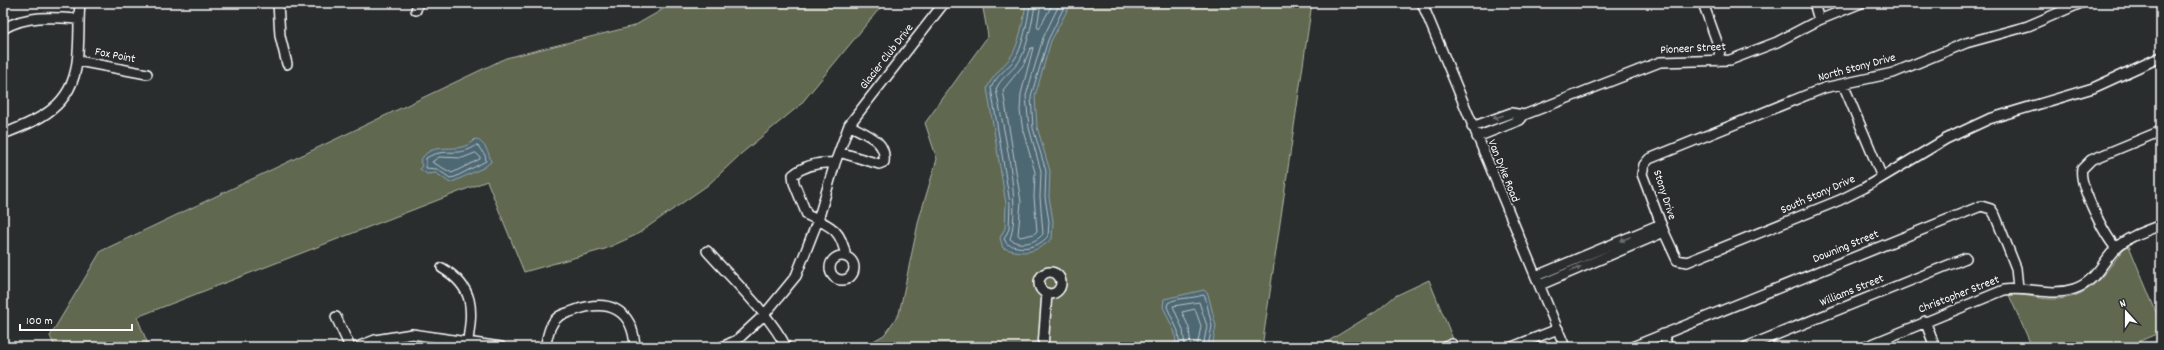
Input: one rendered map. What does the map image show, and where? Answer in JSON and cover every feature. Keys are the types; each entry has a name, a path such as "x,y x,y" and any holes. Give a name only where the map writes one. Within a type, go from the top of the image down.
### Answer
{"street":[{"path":"3,134 46,116 64,98 74,78 78,61 78,19 80,3"},
{"path":"278,3 280,36 286,64"},
{"name":"Glacier Club Drive","path":"722,347 737,340 764,315 796,276 818,220 835,163 849,125 944,3"},
{"name":"Van Dyke Road","path":"1422,3 1472,127 1538,280 1565,347"},
{"path":"1703,3 1720,50 1718,61"},
{"path":"1814,3 1819,20"},
{"name":"Pioneer Street","path":"1472,127 1511,113 1524,115 1660,62 1677,60 1730,60 1777,42 1819,20 1861,3"},
{"name":"North Stony Drive","path":"1644,165 1649,159 1824,88 1893,73 1966,43 2028,26 2081,3"},
{"path":"3,29 11,24 37,18 78,19"},
{"name":"South Stony Drive","path":"1662,228 1677,260 1687,262 1840,200 1946,139 1989,119 2093,88 2161,57"},
{"name":"Fox Point","path":"78,61 147,74"},
{"path":"1843,84 1882,177"},
{"name":"Pioneer Street","path":"1477,137 1520,120 1524,115"},
{"path":"839,152 879,164 884,162 885,155 882,146 876,140 849,125"},
{"path":"2116,248 2101,226 2082,180 2082,169 2091,160 2161,131"},
{"path":"835,163 813,164 799,170 793,175 794,183 807,215 833,227 839,233 844,241 846,257"},
{"name":"Stony Drive","path":"1644,165 1642,174 1662,228"},
{"name":"Downing Street","path":"1632,347 1981,206 1991,209 1995,215 2016,268 2018,288"},
{"name":"Christopher Street","path":"1865,347 1997,292 2018,288 2052,293 2076,288 2096,276 2116,248 2128,239 2161,225"},
{"path":"1538,280 1662,228"},
{"path":"707,251 764,315 781,336 786,347"},
{"name":"Williams Street","path":"1746,347 1966,258"},
{"path":"442,268 457,277 468,297 472,309 467,344"},
{"path":"1043,347 1047,293"},
{"path":"545,347 550,328 558,317 592,305 606,305 620,312 631,325 635,347"},
{"path":"336,317 350,347"},
{"path":"1925,322 1935,347"},
{"path":"1512,347 1558,329"},
{"path":"357,347 375,340 412,334 467,344 501,347"},
{"path":"1663,334 1668,347"},
{"path":"1445,347 1452,344 1453,347"}],"green space":[{"path":"674,3 884,3 800,105 742,153 708,185 636,235 605,249 524,272 487,181 137,317 149,347 55,347 50,336 101,251 506,58 634,26"},
{"path":"982,3 1312,3 1262,347 863,347 884,335 899,314 919,219 937,159 925,123 988,36"},
{"path":"2129,246 2161,324 2161,332 2126,347 2032,347 2009,295 2052,299 2076,295 2094,284 2110,268 2124,248"},
{"path":"1429,280 1453,339 1434,347 1319,347 1377,311 1395,296"}],"water":[{"path":"1026,3 1071,3 1051,41 1035,96 1037,127 1050,171 1049,197 1053,221 1052,239 1035,250 1017,252 1003,248 1000,238 1005,228 1006,204 987,88 989,83 1013,53 1021,32"},
{"path":"475,139 484,145 491,162 483,168 450,183 436,173 427,174 420,169 422,165 420,162 425,155 431,151 461,147"},
{"path":"1204,290 1208,294 1216,326 1212,347 1176,347 1175,333 1163,307 1164,299"}]}
